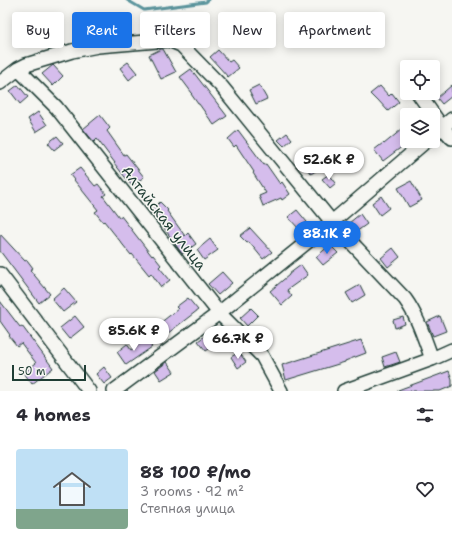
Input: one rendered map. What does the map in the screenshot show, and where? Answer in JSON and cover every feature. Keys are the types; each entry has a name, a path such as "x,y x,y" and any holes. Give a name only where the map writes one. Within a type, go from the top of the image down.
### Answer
{"street":[{"path":"0,83 18,69 35,61 72,51 98,46 169,40 181,44 222,87 332,222 405,299 412,308 419,322 432,359"},
{"name":"Алтайская улица","path":"18,69 56,107 219,314 262,356 281,391"},
{"path":"423,100 442,127 452,138"},
{"path":"114,391 219,314 332,222 418,148"},
{"path":"0,274 90,391"},
{"path":"344,391 432,359 452,350"}],"building":[{"path":"163,49 176,72 161,79 149,55"},
{"path":"218,50 229,62 232,60 239,68 228,77 210,57"},
{"path":"128,62 137,73 129,80 120,68"},
{"path":"53,65 63,76 53,86 42,74"},
{"path":"191,69 227,116 214,125 180,77"},
{"path":"18,85 28,97 20,104 10,91"},
{"path":"259,85 267,99 256,104 249,90"},
{"path":"452,85 452,96 442,104 439,100 440,100 440,95"},
{"path":"380,86 389,96 392,93 399,102 388,111 370,94"},
{"path":"38,112 47,125 36,132 28,119"},
{"path":"100,115 110,128 107,131 124,155 126,154 144,177 132,186 97,139 94,142 83,129"},
{"path":"238,130 264,165 266,164 280,184 282,182 290,194 282,200 281,198 263,206 259,196 266,193 236,145 234,147 228,139"},
{"path":"400,131 400,148 383,161 374,150 383,143 384,144"},
{"path":"287,133 292,139 284,146 278,140"},
{"path":"57,136 63,143 54,150 48,143"},
{"path":"311,156 320,168 311,174 302,163"},
{"path":"80,168 95,186 98,184 106,194 103,196 119,217 121,216 152,256 153,255 161,265 159,267 170,280 161,287 151,273 149,275 95,212 98,210 70,175"},
{"path":"329,174 336,183 330,188 322,179"},
{"path":"411,181 422,200 409,207 398,188"},
{"path":"381,196 389,208 380,215 372,203"},
{"path":"160,202 168,210 167,211 185,236 188,233 196,244 182,254 158,219 150,212"},
{"path":"297,210 307,222 299,229 288,217"},
{"path":"360,214 367,224 356,232 349,223"},
{"path":"250,228 272,252 263,259 249,242 247,243 240,236"},
{"path":"0,234 25,261 27,260 33,268 30,270 50,294 39,303 0,251"},
{"path":"210,239 218,250 204,260 197,250"},
{"path":"330,245 338,253 323,265 316,257"},
{"path":"393,248 400,257 388,267 381,258"},
{"path":"301,265 308,275 287,290 292,296 282,305 270,291"},
{"path":"222,272 232,283 218,295 208,284"},
{"path":"360,285 365,295 352,303 346,293"},
{"path":"64,288 76,302 63,312 52,299"},
{"path":"188,298 198,310 163,337 155,327 178,309 176,307"},
{"path":"0,301 20,327 22,326 53,368 32,384 24,373 36,363 21,343 17,346 0,321"},
{"path":"251,308 258,315 247,326 240,318"},
{"path":"75,316 84,327 69,339 60,328"},
{"path":"440,316 446,331 433,336 427,322"},
{"path":"403,317 405,324 395,328 393,320"},
{"path":"213,330 221,341 206,351 198,341"},
{"path":"145,339 152,347 126,365 117,352 127,344 131,350"},
{"path":"361,340 366,353 345,362 286,380 282,365"},
{"path":"239,352 246,362 238,368 231,357"},
{"path":"396,352 400,362 385,367 382,357"},
{"path":"167,362 174,372 161,380 155,371"},
{"path":"104,367 112,378 104,384 96,374"},
{"path":"449,371 452,379 452,386 440,391 398,391 398,390"}],"waterway":[{"path":"127,0 144,10 206,2 208,0"}]}
